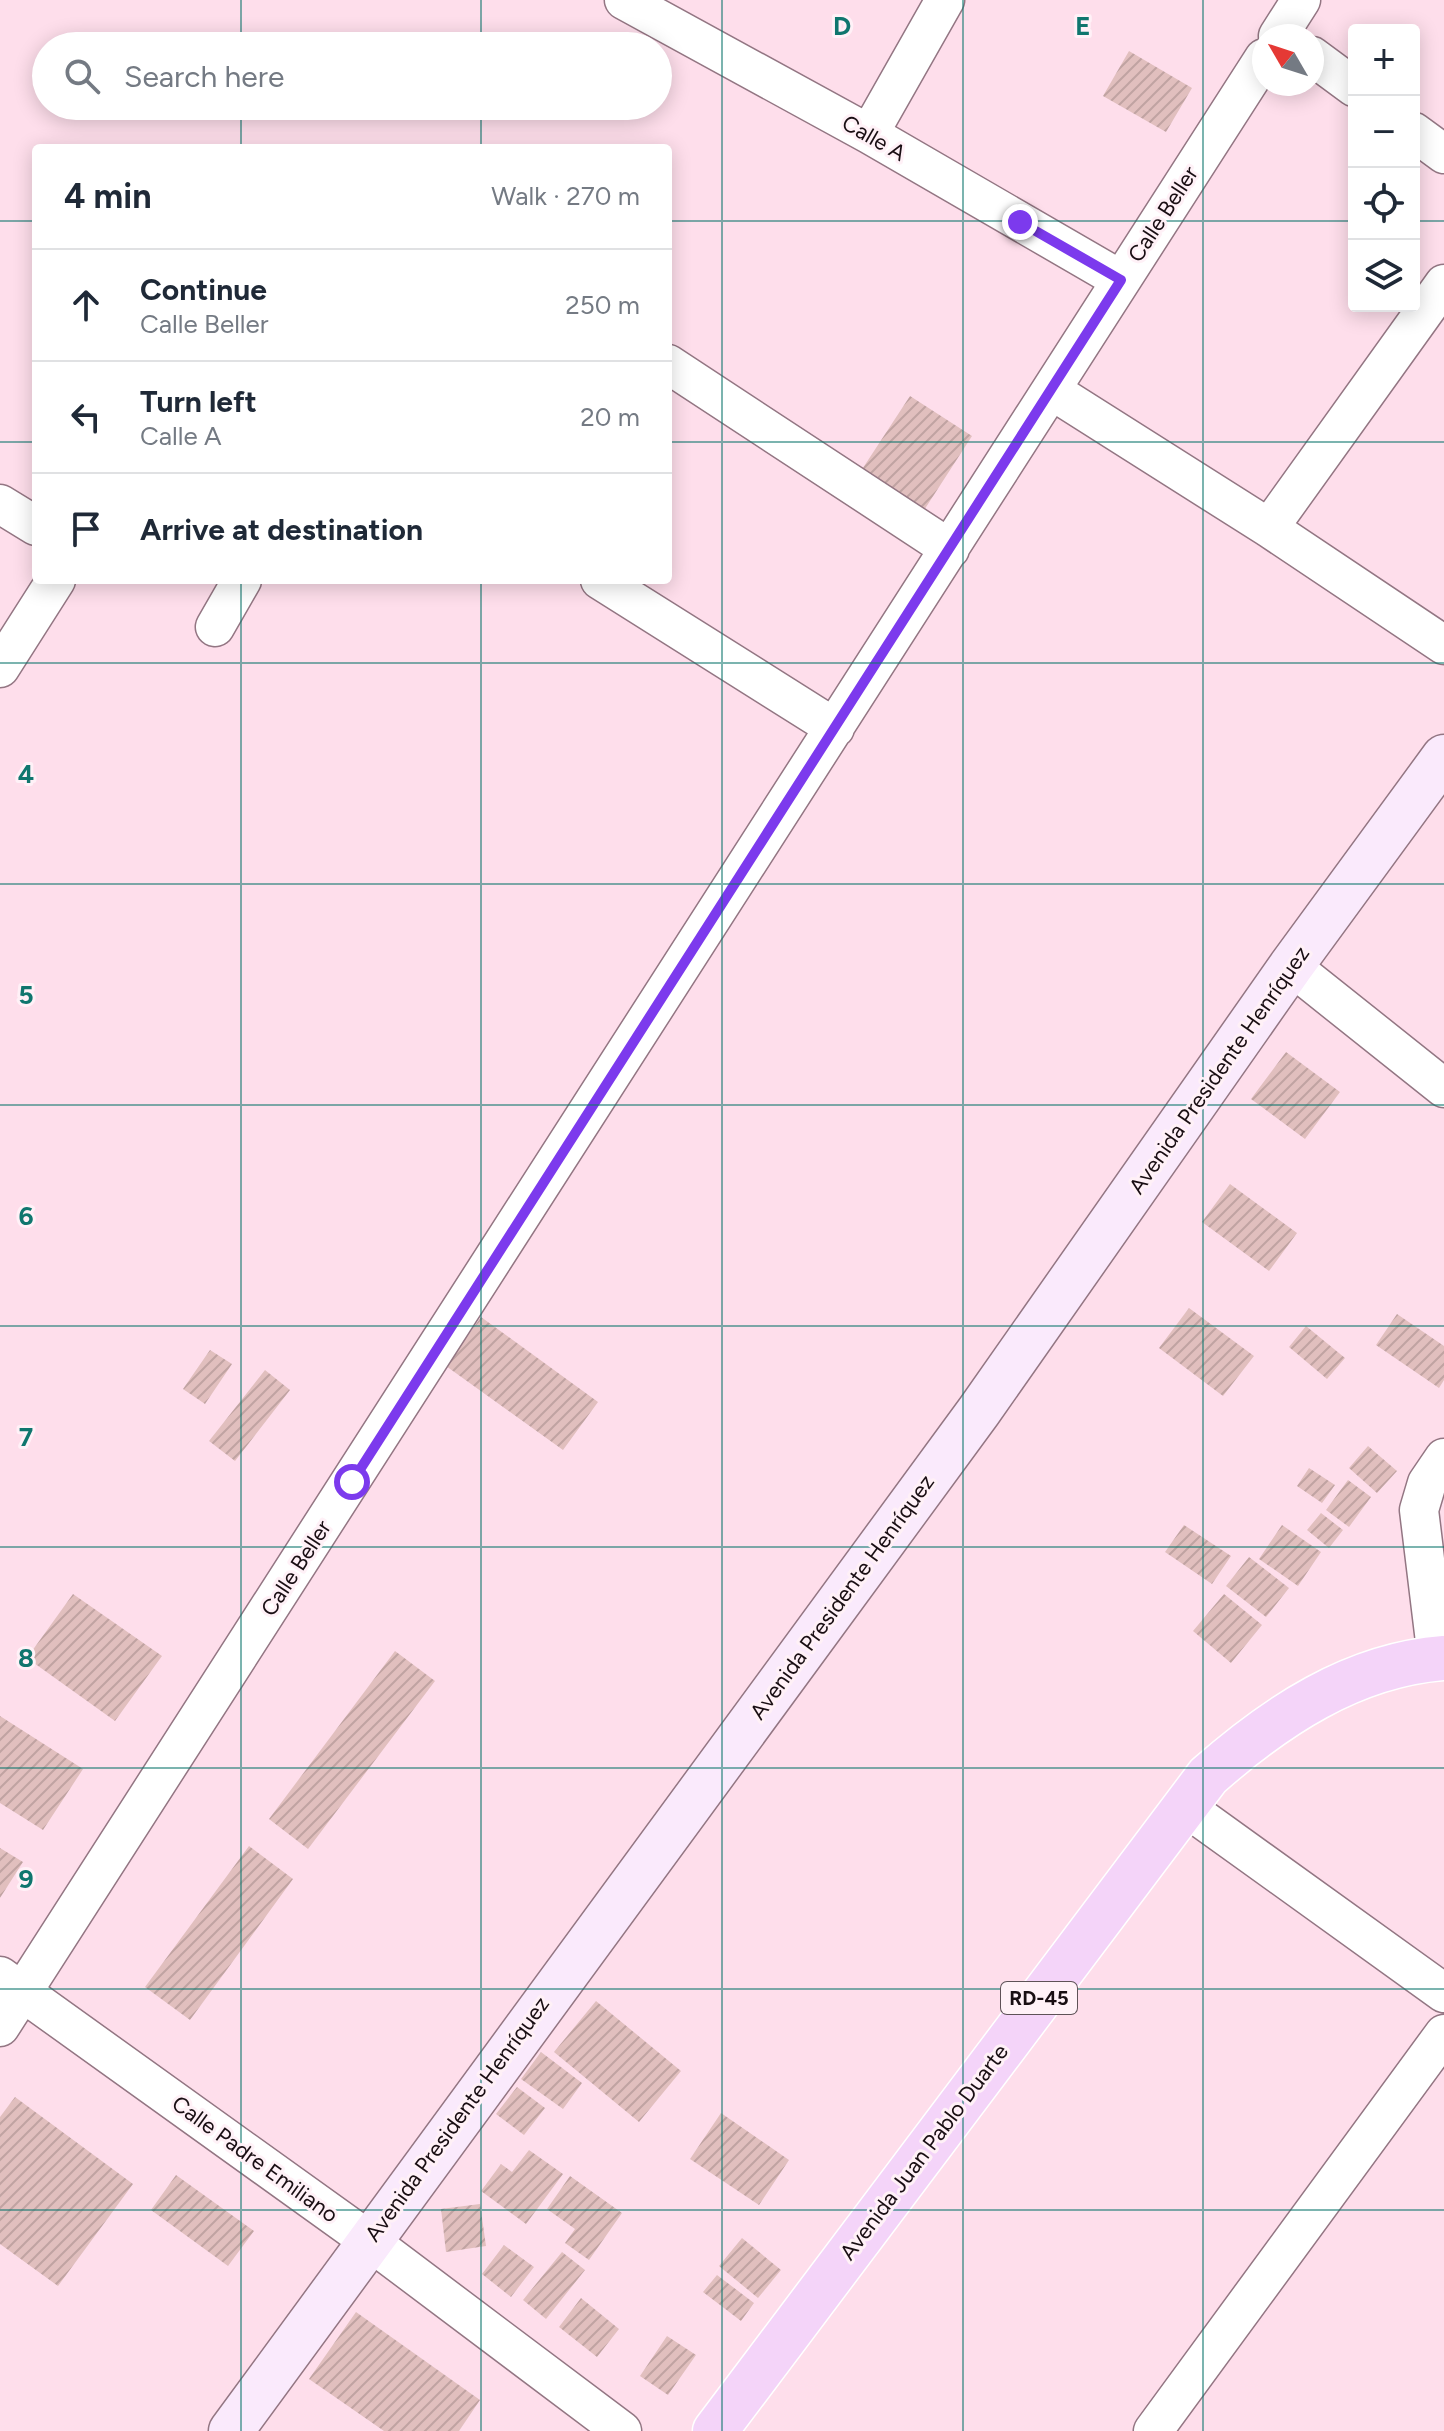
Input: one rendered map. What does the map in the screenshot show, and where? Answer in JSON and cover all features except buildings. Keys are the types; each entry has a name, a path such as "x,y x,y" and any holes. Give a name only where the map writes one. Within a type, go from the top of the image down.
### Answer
{"main road":[{"name":"Avenida Juan Pablo Duarte","path":"715,2431 1208,1776 1290,1710 1345,1683 1440,1658"}],"street":[{"name":"Calle A","path":"624,0 869,134 1121,280"},
{"path":"869,134 945,0"},
{"name":"Calle Beller","path":"1287,24 1301,0"},
{"path":"1324,65 1348,83"},
{"name":"Calle Beller","path":"0,2027 12,1984 835,728 1252,79"},
{"path":"1420,136 1444,154"},
{"path":"1269,528 1444,284"},
{"path":"672,367 950,549"},
{"path":"1051,390 1269,528 1444,645"},
{"path":"0,504 32,524"},
{"path":"0,668 53,584"},
{"path":"215,627 240,584"},
{"path":"606,584 835,728"},
{"name":"Avenida Presidente Henríquez","path":"231,2431 368,2240 979,1411 1291,966 1444,757"},
{"path":"1291,966 1444,1088"},
{"path":"1440,1658 1419,1510 1427,1483 1444,1458"},
{"path":"1184,1806 1444,1993"},
{"name":"Calle Padre Emiliano","path":"12,1984 368,2240 622,2431"},
{"path":"1153,2431 1444,2034"}],"route":[{"path":"352,1482 1121,280 1020,222"}]}
